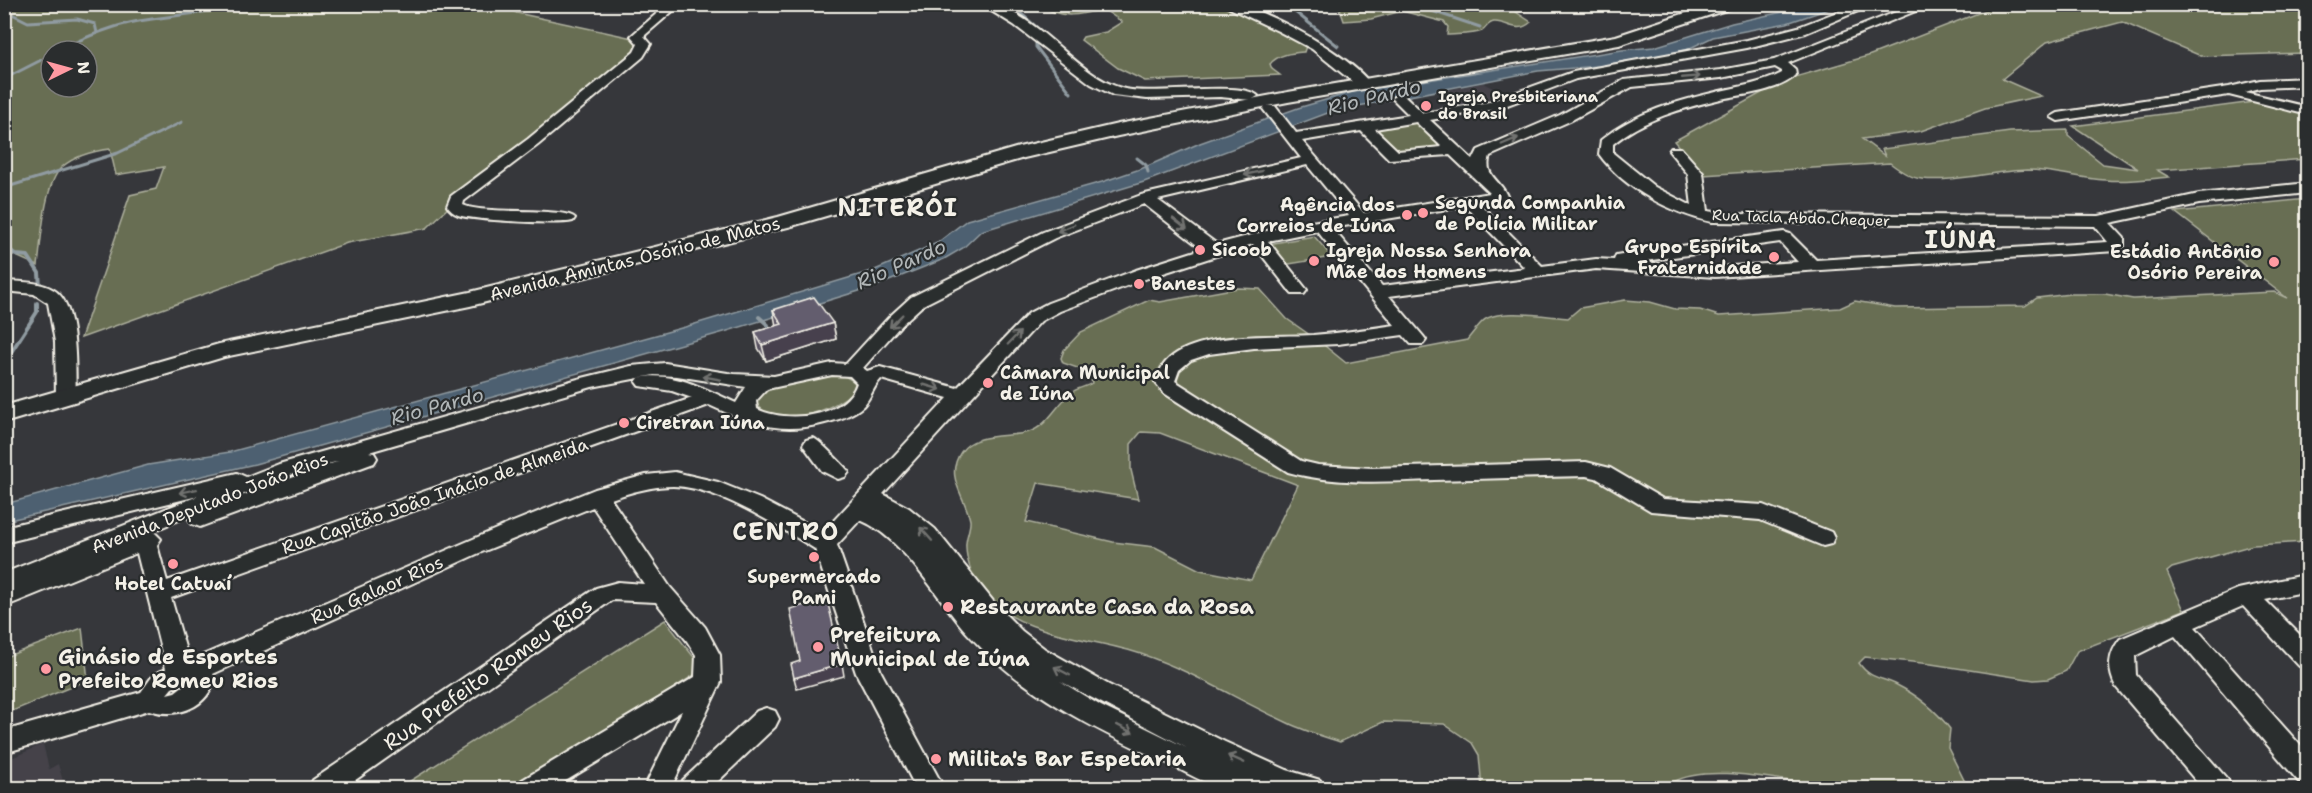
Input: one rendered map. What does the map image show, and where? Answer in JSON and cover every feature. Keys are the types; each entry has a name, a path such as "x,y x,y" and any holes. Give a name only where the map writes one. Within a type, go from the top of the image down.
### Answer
{"main road":[{"name":"Avenida Amintas Osório de Matos","path":"4,415 219,351 470,299 626,263 839,208 1019,153 1118,130 1317,92 1619,40 1730,4"}],"street":[{"path":"567,218 539,218 462,211 455,206 457,199 533,142 639,54 645,44 637,36 668,10 665,4"},
{"path":"985,4 1018,22 1096,81 1118,92 1147,95 1220,93 1266,103 1360,219"},
{"path":"1226,4 1294,32 1339,62 1364,84"},
{"path":"1289,134 1365,127 1492,106 1573,76 1714,50 1802,30 1870,4"},
{"path":"1484,180 1480,162 1483,153 1565,118 1621,86 1638,81 1721,74 1777,63 1928,4"},
{"path":"1714,50 1748,69"},
{"name":"Rua Tacla Abdo Chequer","path":"1777,63 1790,71 1789,75 1778,82 1719,96 1646,119 1614,135 1606,143 1606,154 1621,169 1667,200 1701,215 1747,219 2099,220 2199,199 2307,188"},
{"path":"2058,117 2229,91 2260,84 2307,82"},
{"path":"2229,91 2307,111"},
{"path":"930,789 869,673 825,544 959,395 1020,331 1040,314 1086,294 1214,250 1257,238 1321,225 1495,198 1499,195 1399,98"},
{"path":"1365,127 1394,156 1453,150"},
{"path":"1676,151 1695,173 1701,215"},
{"path":"959,395 880,373 867,382 862,375 851,370 895,321 917,301 1049,235 1146,198 1310,160"},
{"path":"1146,198 1214,250"},
{"path":"1470,202 1537,271"},
{"path":"1596,264 1697,272 2116,246 2118,243 2116,238 2099,220"},
{"path":"1321,225 1412,334 1255,341 1223,345 1174,361 1165,372 1165,382 1171,389 1295,467 1318,472 1372,475 1586,469 1603,473 1634,494 1659,506 1763,513 1823,538"},
{"path":"1379,292 1784,237 1811,265"},
{"path":"1257,238 1298,290"},
{"path":"4,286 24,287 47,293 58,303 62,320 66,396"},
{"name":"Avenida Deputado João Rios","path":"4,598 286,470 534,396 626,373 676,370 734,382 770,381 832,369 851,370"},
{"name":"Avenida Deputado João Rios","path":"4,582 335,469 577,395 627,384 657,381 679,385 738,412 787,423 822,418 852,404 865,392 867,382"},
{"path":"757,417 748,412 746,401 754,390 770,381"},
{"name":"Rua Capitão João Inácio de Almeida","path":"159,593 710,398"},
{"path":"813,445 829,466 838,472"},
{"path":"4,535 136,502 286,470"},
{"name":"Rua Galaor Rios","path":"4,742 152,699 153,693 163,681 192,675 525,534 560,512 598,497 651,481 687,481 706,486 757,507 825,544"},
{"path":"598,497 662,593 706,647 708,682 658,789"},
{"path":"136,502 159,593 192,675"},
{"path":"863,502 901,535 994,646 1024,670 1086,709 1250,789"},
{"path":"863,502 902,513 927,535 988,612 1013,638 1036,656 1100,692 1216,750 1282,780 1310,789"},
{"path":"2218,789 2126,680 2121,662 2123,653 2129,646 2246,595 2307,582"},
{"name":"Rua Prefeito Romeu Rios","path":"324,789 604,594 618,590 646,594 662,593"},
{"path":"2246,595 2307,659"},
{"path":"2178,624 2307,773"},
{"path":"532,789 708,682"},
{"path":"693,789 766,719"}],"shaded area":[{"path":"1483,83 1511,98 1459,107 1443,91"},
{"path":"43,744 49,769 58,764 65,788 5,788 5,761"}],"green space":[{"path":"2208,4 2266,9 2307,7 2307,53 2201,56 2122,22 2047,42 2002,79 2041,96 1985,108 1921,131 1862,139 1885,156 1882,149 2010,132 2068,130 2068,136 2103,164 2138,169 2073,126 2261,101 2307,113 2307,159 2157,170 2169,177 2113,181 2027,170 1949,179 1922,179 1901,171 1890,163 1703,175 1674,141 1785,80 1868,56 1999,5"},
{"path":"4,5 500,5 517,13 628,37 649,44 455,201 427,228 347,243 81,338 130,195 156,189 164,167 116,175 110,149 91,152 79,157 67,163 56,175 44,213 38,266 5,251"},
{"path":"1040,5 1244,5 1285,24 1306,46 1304,52 1281,56 1270,64 1272,69 1280,75 1145,81 1118,68 1081,40 1083,37 1106,32 1122,22 1103,9 1071,15 1055,13"},
{"path":"1333,5 1565,5 1516,12 1531,22 1526,26 1517,27 1494,22 1478,32 1447,35 1448,27 1444,22 1402,11 1371,19 1344,21 1340,9"},
{"path":"1418,121 1445,148 1396,155 1372,129"},
{"path":"2307,199 2307,542 2253,545 2172,568 2167,572 2184,610 2077,651 2066,671 2048,679 2034,680 1931,664 1865,657 1859,663 1867,672 1911,693 1932,709 1950,729 1948,748 1968,788 1829,787 1758,776 1711,774 1690,776 1673,782 1671,788 1482,788 1479,755 1472,743 1444,724 1383,722 1340,742 1268,714 1170,665 1128,650 1050,632 1013,617 983,593 969,565 966,544 970,520 955,478 956,461 961,452 974,441 1021,434 1041,425 1072,392 1092,383 1089,372 1063,363 1061,358 1064,350 1081,332 1149,300 1160,302 1238,288 1260,289 1287,319 1346,363 1467,340 1489,317 1523,314 1568,318 1580,308 1625,300 1650,302 1675,309 1700,310 1719,316 1840,308 1855,301 1895,308 2025,306 2037,298 2070,294 2105,294 2133,299 2274,292 2287,298 2175,212","holes":["1141,432 1160,433 1298,485 1251,580 1200,570 1155,547 1113,542 1026,522 1038,483 1138,499 1131,470 1131,444"]},
{"path":"1314,236 1332,257 1283,265 1268,244"},
{"path":"843,375 855,382 854,390 834,405 821,411 791,417 777,416 766,412 757,404 759,397 775,387 811,378"},
{"path":"665,620 703,669 523,788 399,788"},
{"name":"Ginásio de Esportes Prefeito Romeu Rios","path":"82,628 88,680 5,714 5,657"}],"water":[{"name":"Rio Pardo","path":"1814,5 1841,5 1787,23 1713,37 1686,50 1663,55 1599,66 1538,71 1333,111 1144,182 981,231 963,248 944,259 879,285 724,332 255,464 5,521 5,504 148,465 230,452 685,327 875,270 937,243 967,220 1102,182 1143,168 1200,143 1298,108 1356,91 1654,47 1732,23"}],"building":[{"path":"814,297 833,323 762,345 755,332 782,324 773,310"},
{"name":"Prefeitura Municipal de Iúna","path":"827,599 842,664 794,678 791,664 800,661 790,609"}],"waterway":[{"path":"97,33 128,23 239,4"},
{"path":"1010,4 1043,33 1042,36"},
{"path":"1285,4 1338,46"},
{"path":"1420,4 1432,11 1480,27"},
{"path":"4,10 28,22 77,19 95,24 97,33"},
{"path":"84,39 97,33"},
{"path":"1036,40 1036,47 1071,93"},
{"path":"4,79 39,61"},
{"path":"4,188 118,153 182,122"},
{"path":"1137,158 1146,165 1148,172"},
{"path":"4,245 16,255 28,256 39,273 40,287"},
{"path":"4,363 37,312 37,303"},
{"path":"759,317 768,325"}],"place":[{"name":"Igreja Presbiteriana do Brasil","path":"1426,106"},
{"name":"Segunda Companhia de Polícia Militar","path":"1423,213"},
{"name":"Agência dos Correios de Iúna","path":"1407,215"},
{"name":"Sicoob","path":"1200,250"},
{"name":"Grupo Espírita Fraternidade","path":"1774,257"},
{"name":"Igreja Nossa Senhora Mãe dos Homens","path":"1314,261"},
{"name":"Estádio Antônio Osório Pereira","path":"2274,262"},
{"name":"Banestes","path":"1139,284"},
{"name":"Câmara Municipal de Iúna","path":"988,383"},
{"name":"Ciretran Iúna","path":"624,423"},
{"name":"Supermercado Pami","path":"814,557"},
{"name":"Hotel Catuaí","path":"173,564"},
{"name":"Restaurante Casa da Rosa","path":"948,607"},
{"name":"Prefeitura Municipal de Iúna","path":"818,647"},
{"name":"Ginásio de Esportes Prefeito Romeu Rios","path":"46,669"},
{"name":"Milita's Bar Espetaria","path":"936,759"}],"district":[{"name":"NITERÓI","path":"898,208"},
{"name":"IÚNA","path":"1961,240"},
{"name":"CENTRO","path":"786,532"}]}
